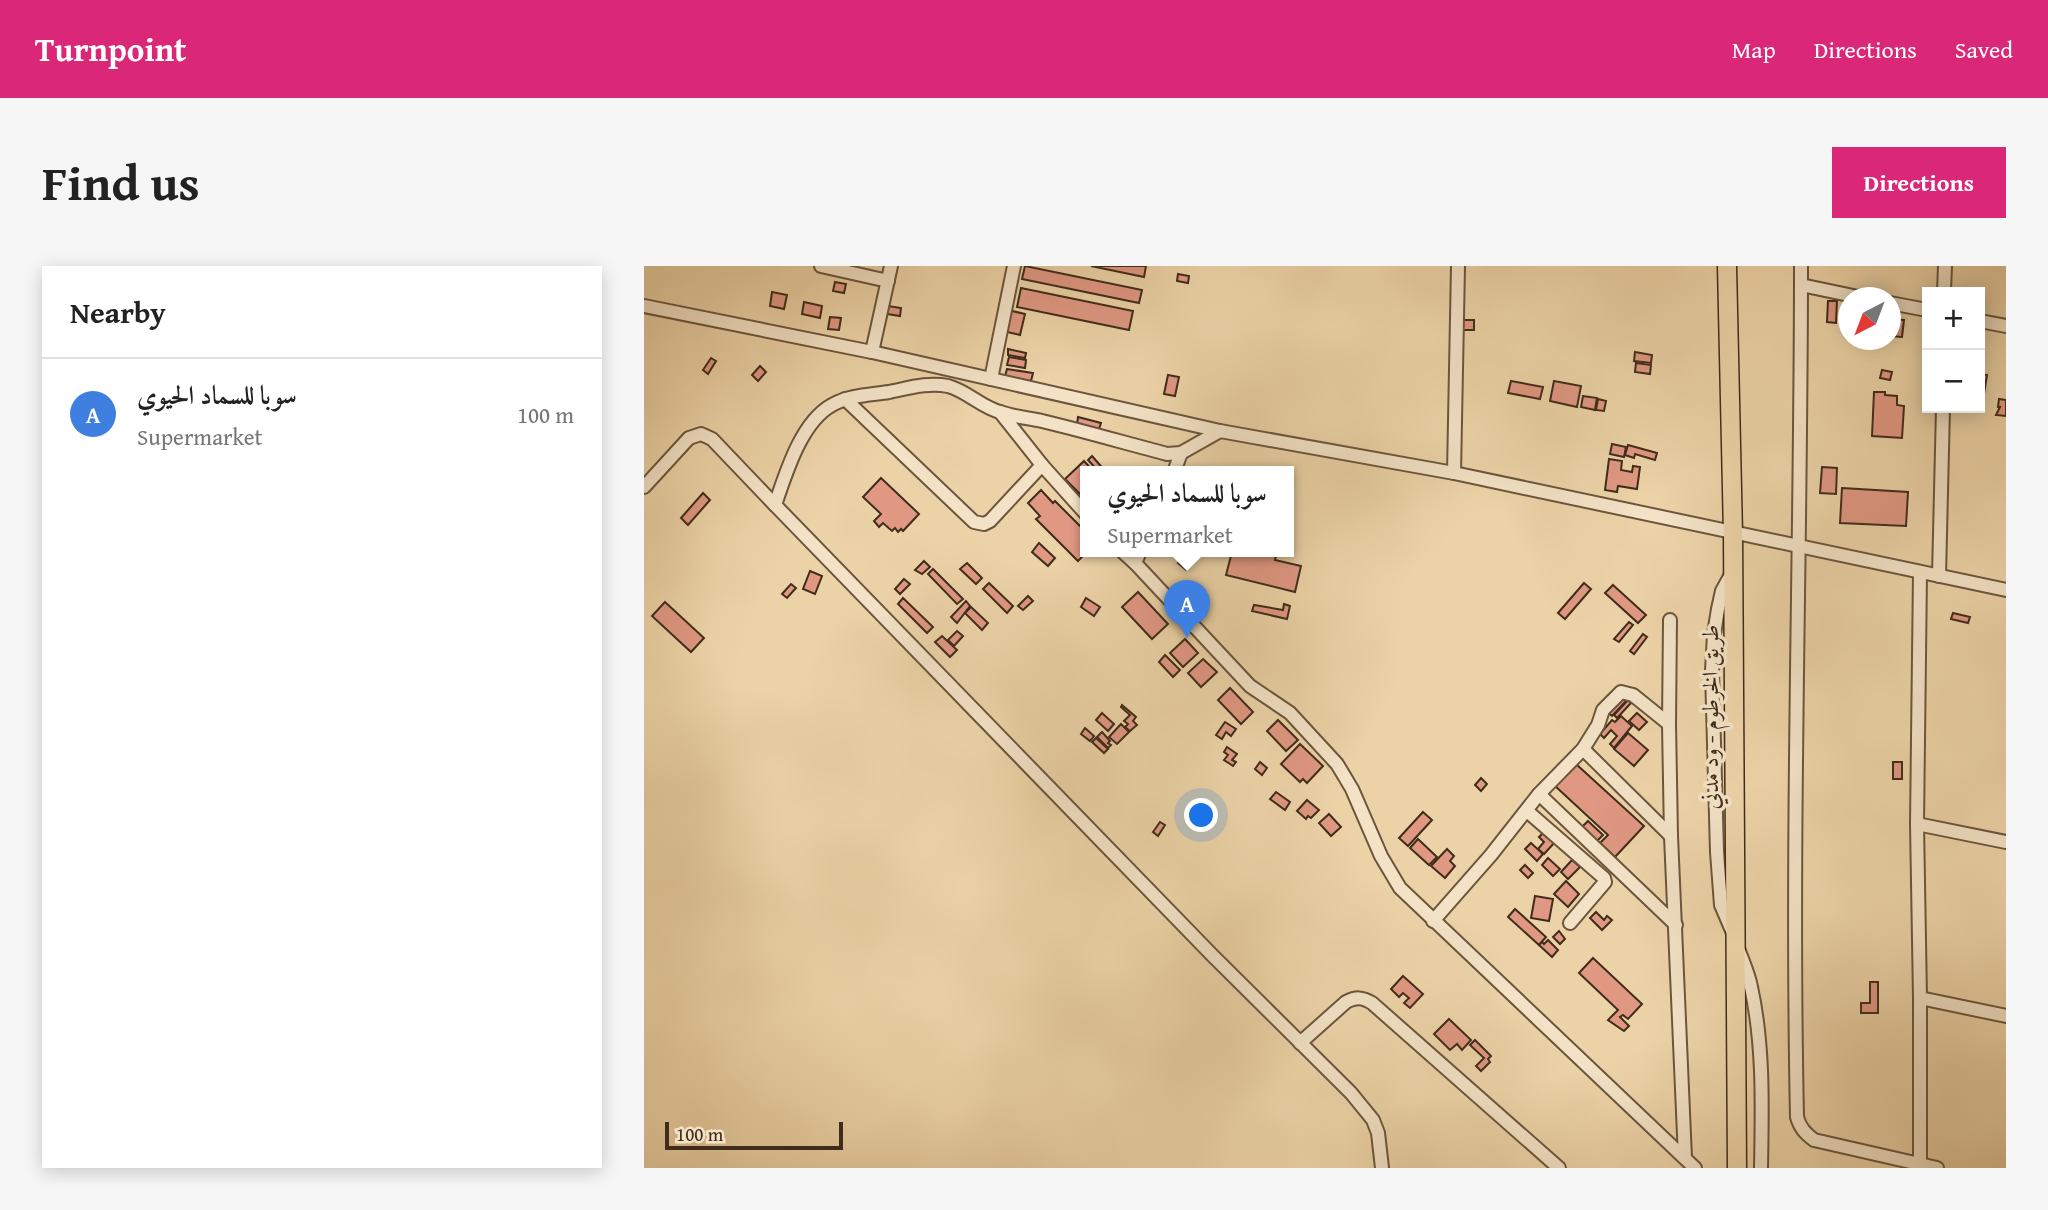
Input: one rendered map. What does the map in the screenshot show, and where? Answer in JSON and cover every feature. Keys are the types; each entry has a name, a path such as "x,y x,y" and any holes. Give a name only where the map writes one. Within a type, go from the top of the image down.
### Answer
{"highway":[{"name":"طريق الخرطوم - ود مدني","path":"1727,266 1734,570 1737,1168"}],"street":[{"path":"821,266 888,281"},
{"path":"872,352 891,266"},
{"path":"991,379 1014,266"},
{"path":"1454,473 1458,266"},
{"path":"1801,266 1795,920 1797,1117 1805,1134 1814,1140 1937,1168"},
{"path":"1944,287 1945,266"},
{"path":"1801,285 1838,293"},
{"path":"1901,305 1922,309"},
{"path":"644,306 872,352 1220,430 1454,473 2006,590"},
{"path":"1985,322 2006,326"},
{"path":"775,505 787,470 806,433 818,417 831,405 866,394 929,384 957,389 1000,412 1167,454 1181,453 1220,430"},
{"path":"845,399 974,522 984,524 990,521 1042,465"},
{"path":"1000,412 1080,507"},
{"path":"1939,576 1943,413"},
{"path":"644,487 689,438 701,434 712,439 1351,1093 1373,1120 1378,1133 1382,1168"},
{"path":"1176,466 1181,453"},
{"path":"1138,558 1250,686 1290,713 1337,764 1400,888 1695,1168"},
{"path":"1920,573 1917,824 1920,1164"},
{"path":"1670,620 1671,835 1685,1158"},
{"path":"1433,921 1539,794 1583,749 1598,725 1603,710 1621,692 1636,697 1669,724"},
{"path":"1583,749 1671,835"},
{"path":"1539,794 1676,925"},
{"path":"1527,811 1604,878 1605,881 1570,923"},
{"path":"1917,824 2006,842"},
{"path":"1736,942 1751,985 1757,1025 1762,1081 1762,1168"},
{"path":"1300,1043 1346,1002 1354,998 1364,998 1559,1168"},
{"path":"1920,998 2006,1016"}],"building":[{"path":"1025,266 1142,290 1139,303 1022,279"},
{"path":"1091,266 1146,266 1144,277"},
{"path":"1178,274 1189,276 1188,283 1177,281"},
{"path":"835,282 846,284 844,293 833,291"},
{"path":"1021,288 1133,311 1129,330 1017,307"},
{"path":"772,292 787,295 784,309 770,306"},
{"path":"1828,301 1837,301 1836,323 1827,322"},
{"path":"804,302 822,306 820,318 802,314"},
{"path":"888,306 901,308 900,316 887,314"},
{"path":"1008,310 1025,314 1020,335 1003,331"},
{"path":"830,317 841,318 839,330 828,329"},
{"path":"1458,320 1474,320 1474,330 1458,330"},
{"path":"1901,320 1904,320 1901,337"},
{"path":"1008,349 1026,353 1025,358 1008,355"},
{"path":"1635,352 1652,355 1651,363 1634,361"},
{"path":"1009,357 1026,360 1025,368 1007,365"},
{"path":"711,358 716,361 708,374 703,370"},
{"path":"1636,363 1651,365 1650,374 1635,372"},
{"path":"760,366 766,372 758,381 752,375"},
{"path":"1007,369 1033,373 1031,381 1005,376"},
{"path":"1882,370 1892,372 1890,380 1880,378"},
{"path":"1168,375 1179,377 1175,396 1164,394"},
{"path":"1511,381 1543,387 1540,399 1508,393"},
{"path":"1554,381 1581,386 1577,407 1550,401"},
{"path":"1874,392 1897,396 1897,405 1904,406 1902,438 1872,436"},
{"path":"1583,396 1597,398 1595,410 1581,407"},
{"path":"1598,399 1606,401 1604,411 1596,410"},
{"path":"1999,399 2006,400 2006,416 1996,415 2000,407"},
{"path":"1078,417 1101,423 1099,429 1077,424"},
{"path":"1612,444 1626,447 1624,457 1610,454"},
{"path":"1628,445 1657,453 1655,460 1635,454 1634,458 1625,455"},
{"path":"1092,456 1101,466 1094,466 1088,460"},
{"path":"1609,459 1622,461 1621,470 1632,472 1633,466 1640,467 1637,489 1618,486 1617,492 1605,490"},
{"path":"1084,461 1089,466 1080,466 1080,494 1065,479"},
{"path":"1822,467 1837,468 1836,494 1820,493"},
{"path":"881,478 919,514 903,531 901,529 898,532 895,528 892,531 883,523 879,527 874,521 881,514 863,497"},
{"path":"1842,488 1908,492 1906,526 1840,523"},
{"path":"1041,490 1080,526 1082,557 1078,561 1036,519 1040,516 1028,503"},
{"path":"703,493 710,500 688,525 681,518"},
{"path":"1039,543 1055,558 1048,566 1032,552"},
{"path":"1231,557 1276,557 1275,560 1301,566 1295,592 1226,575"},
{"path":"1183,558 1191,565 1186,570 1178,563"},
{"path":"924,561 930,567 922,574 915,570"},
{"path":"967,563 982,578 976,584 960,569"},
{"path":"933,569 963,599 957,604 928,574"},
{"path":"810,571 822,576 815,594 803,589"},
{"path":"904,579 910,584 900,594 895,589"},
{"path":"989,583 1013,606 1007,613 983,589"},
{"path":"1584,583 1591,589 1565,619 1558,613"},
{"path":"791,584 796,588 787,598 782,594"},
{"path":"1613,585 1646,615 1638,623 1605,593"},
{"path":"1138,592 1168,624 1152,639 1122,607"},
{"path":"1028,596 1033,601 1023,610 1018,606"},
{"path":"903,598 933,627 927,633 898,604"},
{"path":"1086,598 1100,607 1094,616 1081,607"},
{"path":"966,601 970,606 957,623 951,617"},
{"path":"665,602 704,638 691,652 652,616"},
{"path":"1284,604 1290,606 1287,619 1252,611 1254,605 1283,610"},
{"path":"971,607 988,623 982,630 965,613"},
{"path":"1953,613 1970,617 1968,623 1951,619"},
{"path":"1629,622 1633,625 1619,642 1614,639"},
{"path":"957,631 963,636 954,646 948,640"},
{"path":"1643,634 1647,637 1634,654 1630,651"},
{"path":"942,636 957,650 950,657 935,642"},
{"path":"1185,639 1198,653 1183,667 1170,653"},
{"path":"1165,655 1180,670 1173,677 1159,662"},
{"path":"1203,659 1217,672 1201,687 1188,673"},
{"path":"1230,688 1253,712 1241,724 1218,700"},
{"path":"1621,694 1627,700 1612,716 1606,711"},
{"path":"1628,700 1631,703 1617,718 1614,715"},
{"path":"1122,705 1136,717 1133,721 1137,725 1130,731 1125,727 1128,724 1124,721 1130,715"},
{"path":"1102,713 1114,724 1108,731 1096,720"},
{"path":"1637,713 1647,722 1639,730 1629,721"},
{"path":"1621,716 1632,726 1614,748 1610,744 1617,736 1611,730 1604,738 1600,734 1612,720 1615,722"},
{"path":"1278,720 1298,740 1286,751 1267,731"},
{"path":"1225,722 1236,729 1231,736 1226,732 1222,739 1216,735"},
{"path":"1121,724 1129,732 1117,744 1109,737"},
{"path":"1085,728 1094,736 1090,741 1081,734"},
{"path":"1102,732 1110,741 1108,748 1097,737"},
{"path":"1628,733 1648,750 1634,766 1614,749"},
{"path":"1096,738 1108,749 1104,753 1092,742"},
{"path":"1300,744 1323,766 1307,783 1303,779 1300,782 1281,764"},
{"path":"1227,747 1237,754 1232,760 1236,762 1233,766 1224,760 1228,755 1224,752"},
{"path":"1260,762 1267,768 1262,775 1255,769"},
{"path":"1893,762 1902,762 1902,779 1893,779"},
{"path":"1576,764 1644,826 1615,857 1600,843 1608,835 1555,786"},
{"path":"1481,778 1487,784 1481,791 1475,785"},
{"path":"1276,792 1290,802 1285,810 1270,799"},
{"path":"1307,800 1319,810 1306,819 1297,811"},
{"path":"1423,812 1432,820 1408,846 1399,838"},
{"path":"1329,814 1341,827 1331,836 1319,823"},
{"path":"1588,821 1603,835 1597,841 1582,827"},
{"path":"1160,822 1165,825 1158,836 1153,832"},
{"path":"1545,831 1556,841 1544,854 1538,849 1544,842 1539,837"},
{"path":"1418,839 1437,857 1429,865 1410,848"},
{"path":"1531,843 1543,854 1537,861 1525,849"},
{"path":"1447,849 1454,856 1450,861 1455,866 1445,878 1431,866"},
{"path":"1548,858 1560,869 1553,876 1542,865"},
{"path":"1572,860 1580,867 1568,879 1561,872"},
{"path":"1525,865 1533,873 1528,878 1520,870"},
{"path":"1566,881 1579,894 1568,907 1554,894"},
{"path":"1535,896 1553,899 1549,921 1531,918"},
{"path":"1515,909 1546,937 1539,945 1508,917"},
{"path":"1596,912 1604,920 1607,916 1612,920 1602,930 1590,918"},
{"path":"1559,931 1565,939 1560,944 1553,937"},
{"path":"1548,940 1558,950 1552,957 1539,945"},
{"path":"1593,958 1642,1004 1628,1019 1623,1015 1620,1017 1629,1026 1624,1031 1608,1020 1618,1010 1579,973"},
{"path":"1403,976 1423,994 1410,1008 1404,1003 1409,998 1403,993 1399,997 1391,989"},
{"path":"1870,982 1878,982 1878,1013 1861,1013 1861,1003 1870,1003"},
{"path":"1449,1019 1471,1040 1462,1050 1457,1044 1450,1050 1434,1034"},
{"path":"1475,1040 1491,1056 1488,1059 1490,1062 1481,1071 1476,1066 1484,1058 1470,1045"}],"place":[{"name":"سوبا للسماد الحيوي","path":"1187,638"}]}
